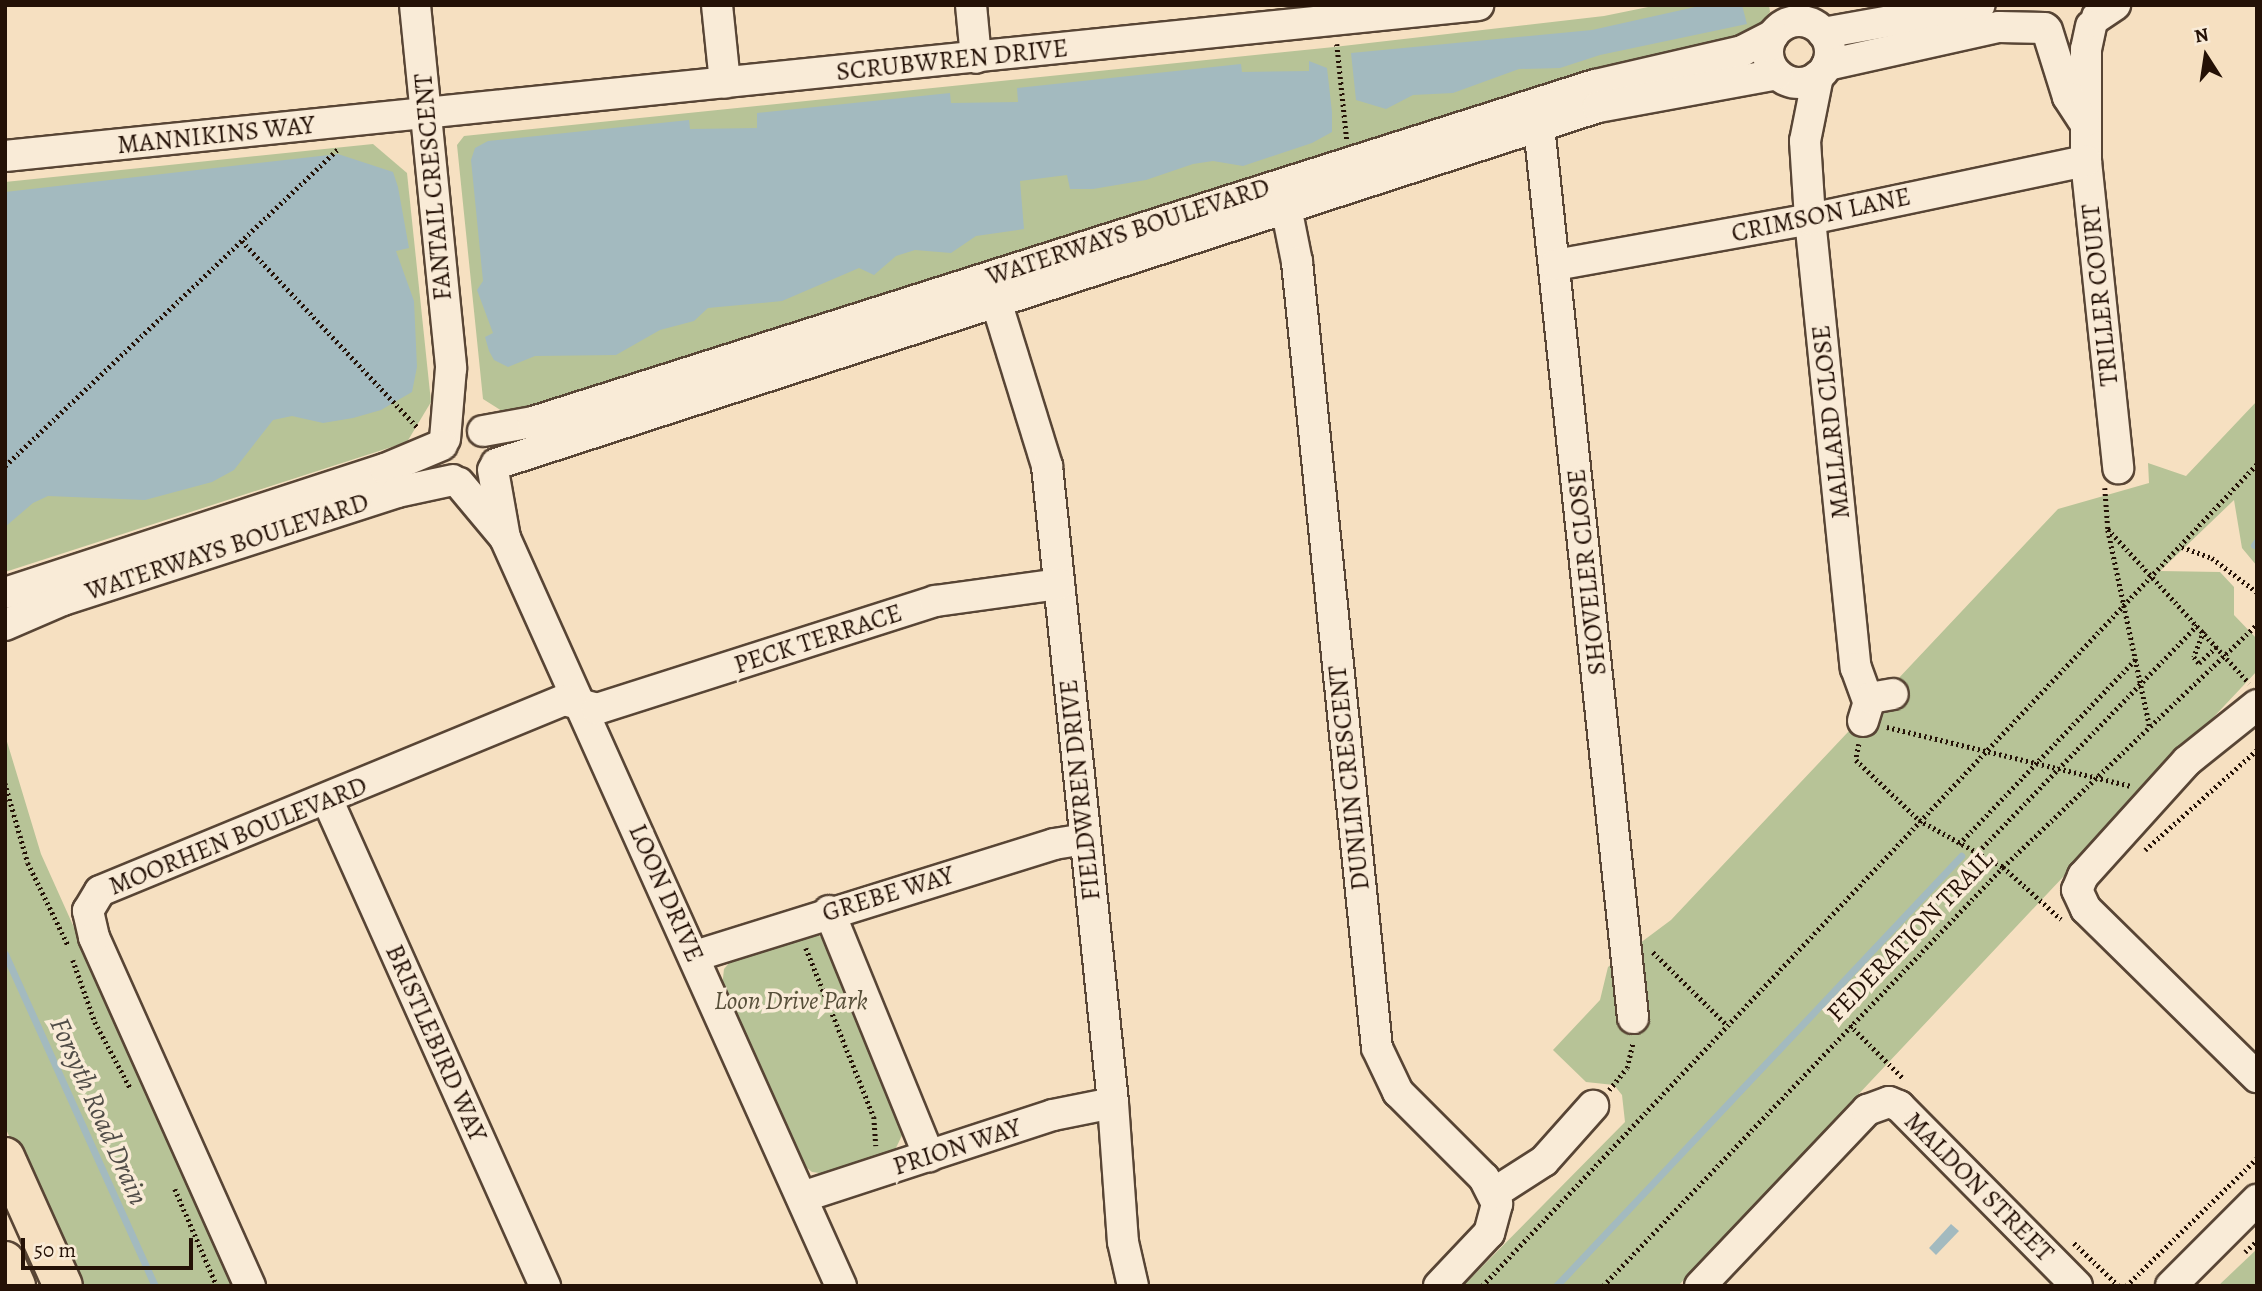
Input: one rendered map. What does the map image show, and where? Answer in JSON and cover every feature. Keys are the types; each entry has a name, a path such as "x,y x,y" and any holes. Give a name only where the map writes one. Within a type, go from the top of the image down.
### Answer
{"highway":[{"path":"5,1157 63,1286"},
{"path":"5,1261 16,1286"}],"street":[{"name":"FANTAIL CRESCENT","path":"415,5 451,368 466,411 482,431"},
{"path":"717,5 725,83"},
{"path":"971,5 976,58"},
{"name":"SCRUBWREN DRIVE","path":"426,114 976,58 1275,15 1478,5"},
{"path":"1980,5 1777,23 1768,51 1780,77 1801,83 1823,71 1998,27 2042,21 2070,36 2101,13"},
{"name":"TRILLER COURT","path":"2101,13 2084,122 2112,468"},
{"path":"1812,21 1829,48 1823,71"},
{"name":"TRILLER COURT","path":"2042,21 2068,97 2084,122"},
{"name":"WATERWAYS BOULEVARD","path":"482,431 533,422 1595,85 1742,51 1777,23"},
{"name":"MALLARD CLOSE","path":"1805,141 1823,71"},
{"name":"WATERWAYS BOULEVARD","path":"495,467 996,300 1621,101 1780,77"},
{"name":"MALLARD CLOSE","path":"1780,77 1805,141 1810,219 1856,668 1875,705"},
{"name":"MANNIKINS WAY","path":"5,156 426,114"},
{"name":"SHOVELER CLOSE","path":"1539,126 1633,1018"},
{"name":"CRIMSON LANE","path":"1555,265 1810,219 2086,161"},
{"name":"DUNLIN CRESCENT","path":"1286,207 1297,262 1377,1048 1398,1092 1468,1160 1494,1194"},
{"name":"FIELDWREN DRIVE","path":"996,300 1044,449 1113,1103 1123,1242 1133,1286"},
{"name":"FANTAIL CRESCENT","path":"429,434 451,368"},
{"path":"462,428 482,431 495,446 495,467 479,483 456,482 441,465 429,434 462,428"},
{"name":"WATERWAYS BOULEVARD","path":"5,593 385,469 429,434"},
{"name":"LOON DRIVE","path":"495,467 505,538 841,1286"},
{"name":"WATERWAYS BOULEVARD","path":"5,625 63,600 397,492 456,482"},
{"name":"LOON DRIVE","path":"456,482 505,538"},
{"name":"PECK TERRACE","path":"581,706 597,709 935,601 1059,584"},
{"name":"MOORHEN BOULEVARD","path":"250,1286 94,937 88,911 95,896 110,885 327,799 564,700 581,706"},
{"path":"2257,705 2187,761 2082,876 2078,899 2257,1077"},
{"name":"BRISTLEBIRD WAY","path":"327,799 545,1286"},
{"name":"GREBE WAY","path":"695,956 829,911 1054,844 1084,839"},
{"path":"829,911 929,1156"},
{"name":"MALDON STREET","path":"1700,1286 1867,1110 1889,1102 1899,1106 2077,1286"},
{"name":"PRION WAY","path":"802,1197 1074,1109 1113,1103"},
{"path":"1439,1286 1489,1233 1496,1215 1494,1194 1544,1161 1593,1106"},
{"path":"2171,1286 2257,1200"}],"path":[{"path":"1337,43 1346,137"},
{"path":"5,466 342,145"},
{"path":"242,241 404,412 429,434"},
{"path":"1482,1286 1919,820 2125,606 2153,573 2182,547 2257,464"},
{"path":"2112,468 2108,529 2150,727"},
{"path":"2108,529 2153,573 2257,692"},
{"path":"2182,547 2212,558 2257,592"},
{"path":"1978,852 2198,624"},
{"name":"FEDERATION TRAIL","path":"1603,1286 2003,867 2257,624"},
{"path":"2204,631 2194,657 2199,663 2218,645"},
{"path":"1959,844 2136,659"},
{"path":"2066,924 2003,867 1919,820 1856,760 1875,705 1984,752 2158,793"},
{"path":"2141,853 2257,750"},
{"path":"5,783 28,863 68,946 95,1022 136,1101"},
{"path":"804,944 877,1123 882,1171"},
{"path":"1626,947 1646,947 1727,1025"},
{"path":"1593,1106 1627,1068 1633,1018"},
{"path":"2126,1286 2257,1158"},
{"path":"174,1187 217,1286"}],"green space":[{"path":"1658,5 1769,5 1770,12 1754,31 1735,41 1502,97 557,400 502,411 483,399 457,145 464,136 1334,47 1604,16"},
{"path":"373,144 407,173 431,402 407,442 5,572 5,182"},
{"path":"2257,401 2257,566 2242,548 2234,500 2160,571 2220,572 2234,587 2234,615 2257,639 2257,671 1678,1286 1463,1286 1625,1122 1622,1095 1614,1085 1586,1082 1553,1050 1600,1000 1608,967 1671,920 2058,509 2149,483 2148,463 2186,476"},
{"path":"5,735 41,854 235,1286 77,1286 5,1127"},
{"name":"Loon Drive Park","path":"814,933 826,940 905,1129 894,1152 828,1174 812,1172 800,1162 722,987 724,969 734,957"},
{"path":"2257,1249 2257,1286 2218,1286"}],"water":[{"path":"1704,5 1742,5 1747,24 1600,55 1560,68 1519,69 1453,93 1413,95 1386,109 1356,100 1351,53 1592,30"},
{"path":"1309,61 1327,68 1332,112 1332,132 1312,143 1243,166 1213,161 1193,164 1146,180 1093,189 1070,189 1067,175 1020,181 1024,229 976,236 951,253 915,250 896,256 874,275 859,268 782,301 708,308 694,321 660,330 616,355 535,356 508,367 494,360 489,351 485,337 493,333 477,290 483,281 471,160 475,148 488,141 689,120 690,129 757,128 757,113 950,93 951,103 1018,102 1017,88 1241,64 1242,72 1309,71"},
{"path":"338,154 393,172 398,187 409,248 396,251 414,301 417,367 412,392 381,410 353,418 323,423 292,416 273,420 234,470 212,482 145,500 48,496 33,503 5,527 5,192"},
{"path":"1951,1224 1959,1231 1936,1255 1929,1248"}],"waterway":[{"path":"2254,545 2257,541"},
{"path":"1556,1286 1961,856"},
{"name":"Forsyth Road Drain","path":"5,954 155,1286"}]}
